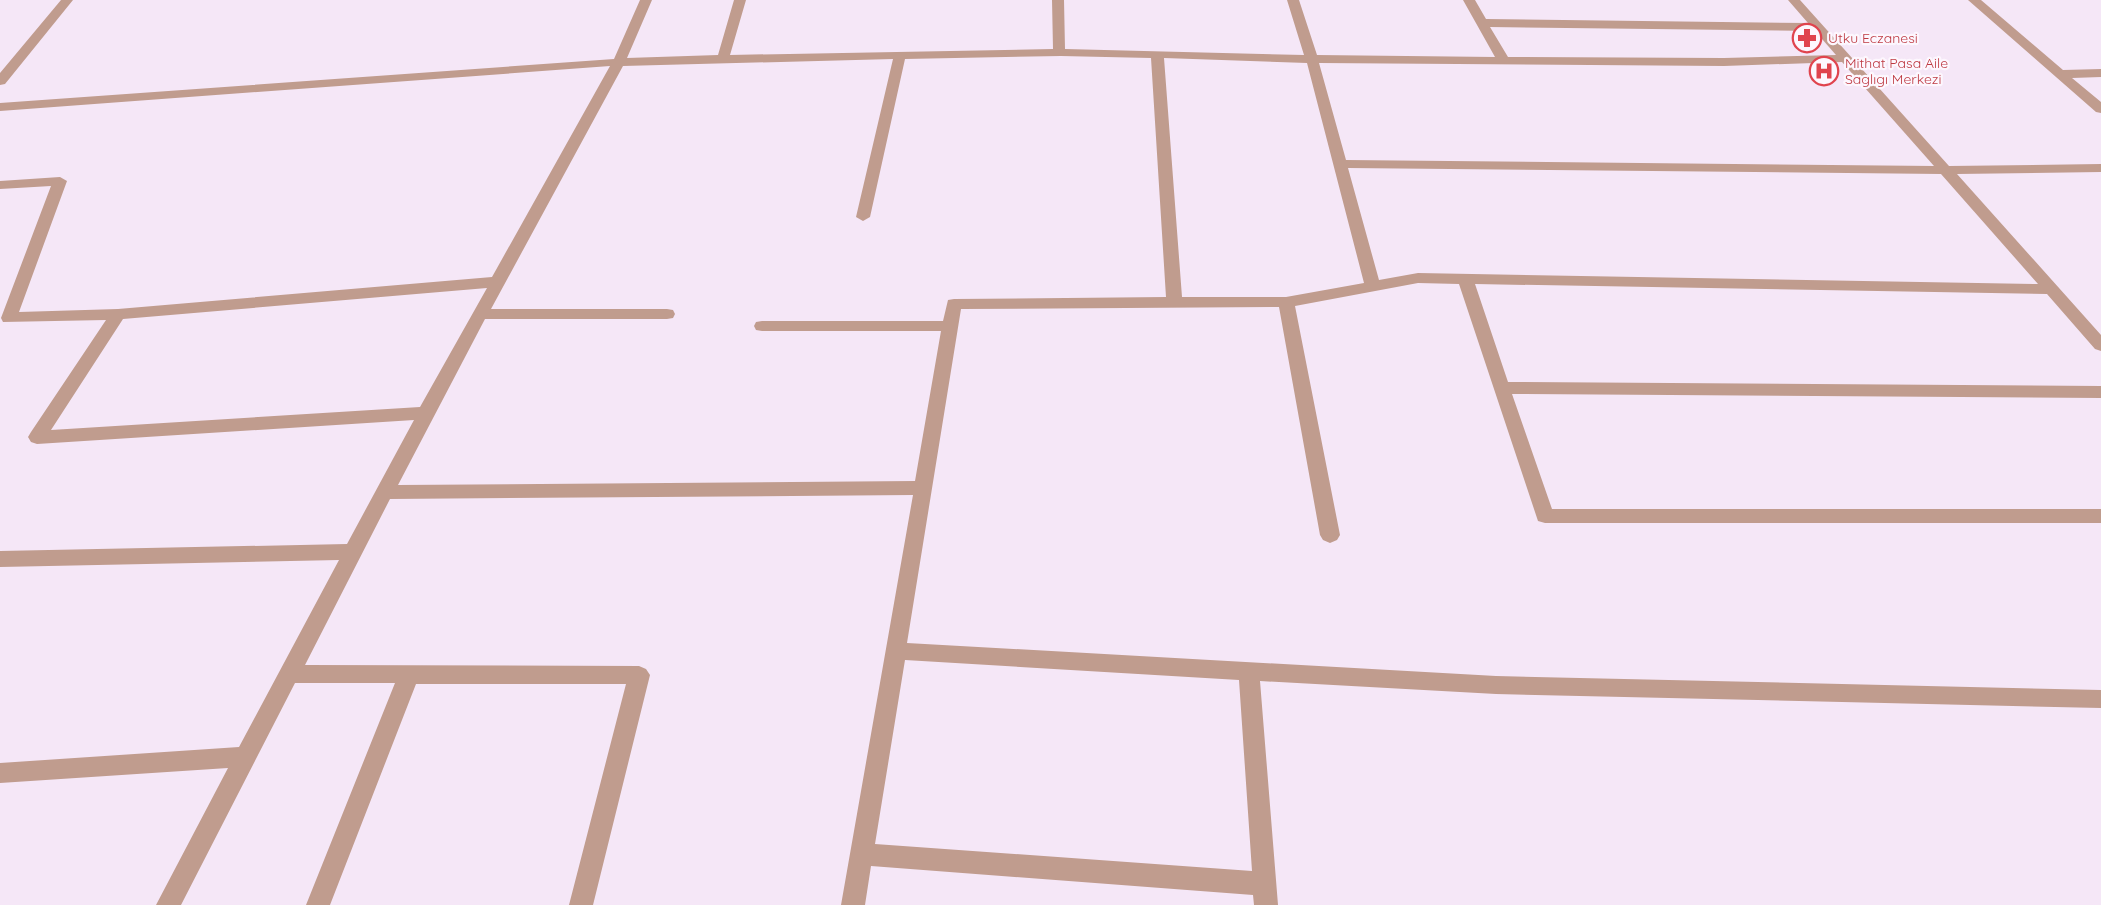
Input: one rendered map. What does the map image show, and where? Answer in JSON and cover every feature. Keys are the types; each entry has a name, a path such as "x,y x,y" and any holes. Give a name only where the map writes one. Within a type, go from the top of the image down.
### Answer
{"street":[{"path":"0,81 67,0"},
{"path":"168,905 426,413 619,62 646,0"},
{"path":"723,59 740,0"},
{"path":"1058,0 1059,52"},
{"path":"1293,0 1312,59 1373,286"},
{"path":"1469,0 1503,59"},
{"path":"1794,0 2101,345"},
{"path":"1974,0 2101,109"},
{"path":"1481,23 1819,27"},
{"path":"0,107 619,62 723,59 1059,52 1312,59 1725,62 1848,58"},
{"path":"1156,54 1174,303"},
{"path":"863,217 900,55"},
{"path":"2060,74 2101,73"},
{"path":"1340,164 1946,170 2101,168"},
{"path":"0,185 60,181 9,318 118,314 498,282"},
{"path":"853,905 954,304 1286,302 1418,278 2052,289"},
{"path":"1465,279 1545,516 2101,516"},
{"path":"1286,302 1330,535"},
{"path":"118,314 36,438 426,413"},
{"path":"481,314 667,314"},
{"path":"762,326 950,326"},
{"path":"1502,388 2101,392"},
{"path":"384,492 923,488"},
{"path":"0,559 352,552"},
{"path":"896,651 1496,685 2101,699"},
{"path":"862,854 1265,894 1248,671"},
{"path":"288,674 639,675 581,905"},
{"path":"318,905 409,674"},
{"path":"0,772 244,757"}],"place":[{"name":"Utku Eczanesi","path":"1807,38"},
{"name":"Mithat Pasa Aile Saglıgı Merkezi","path":"1824,71"}]}
